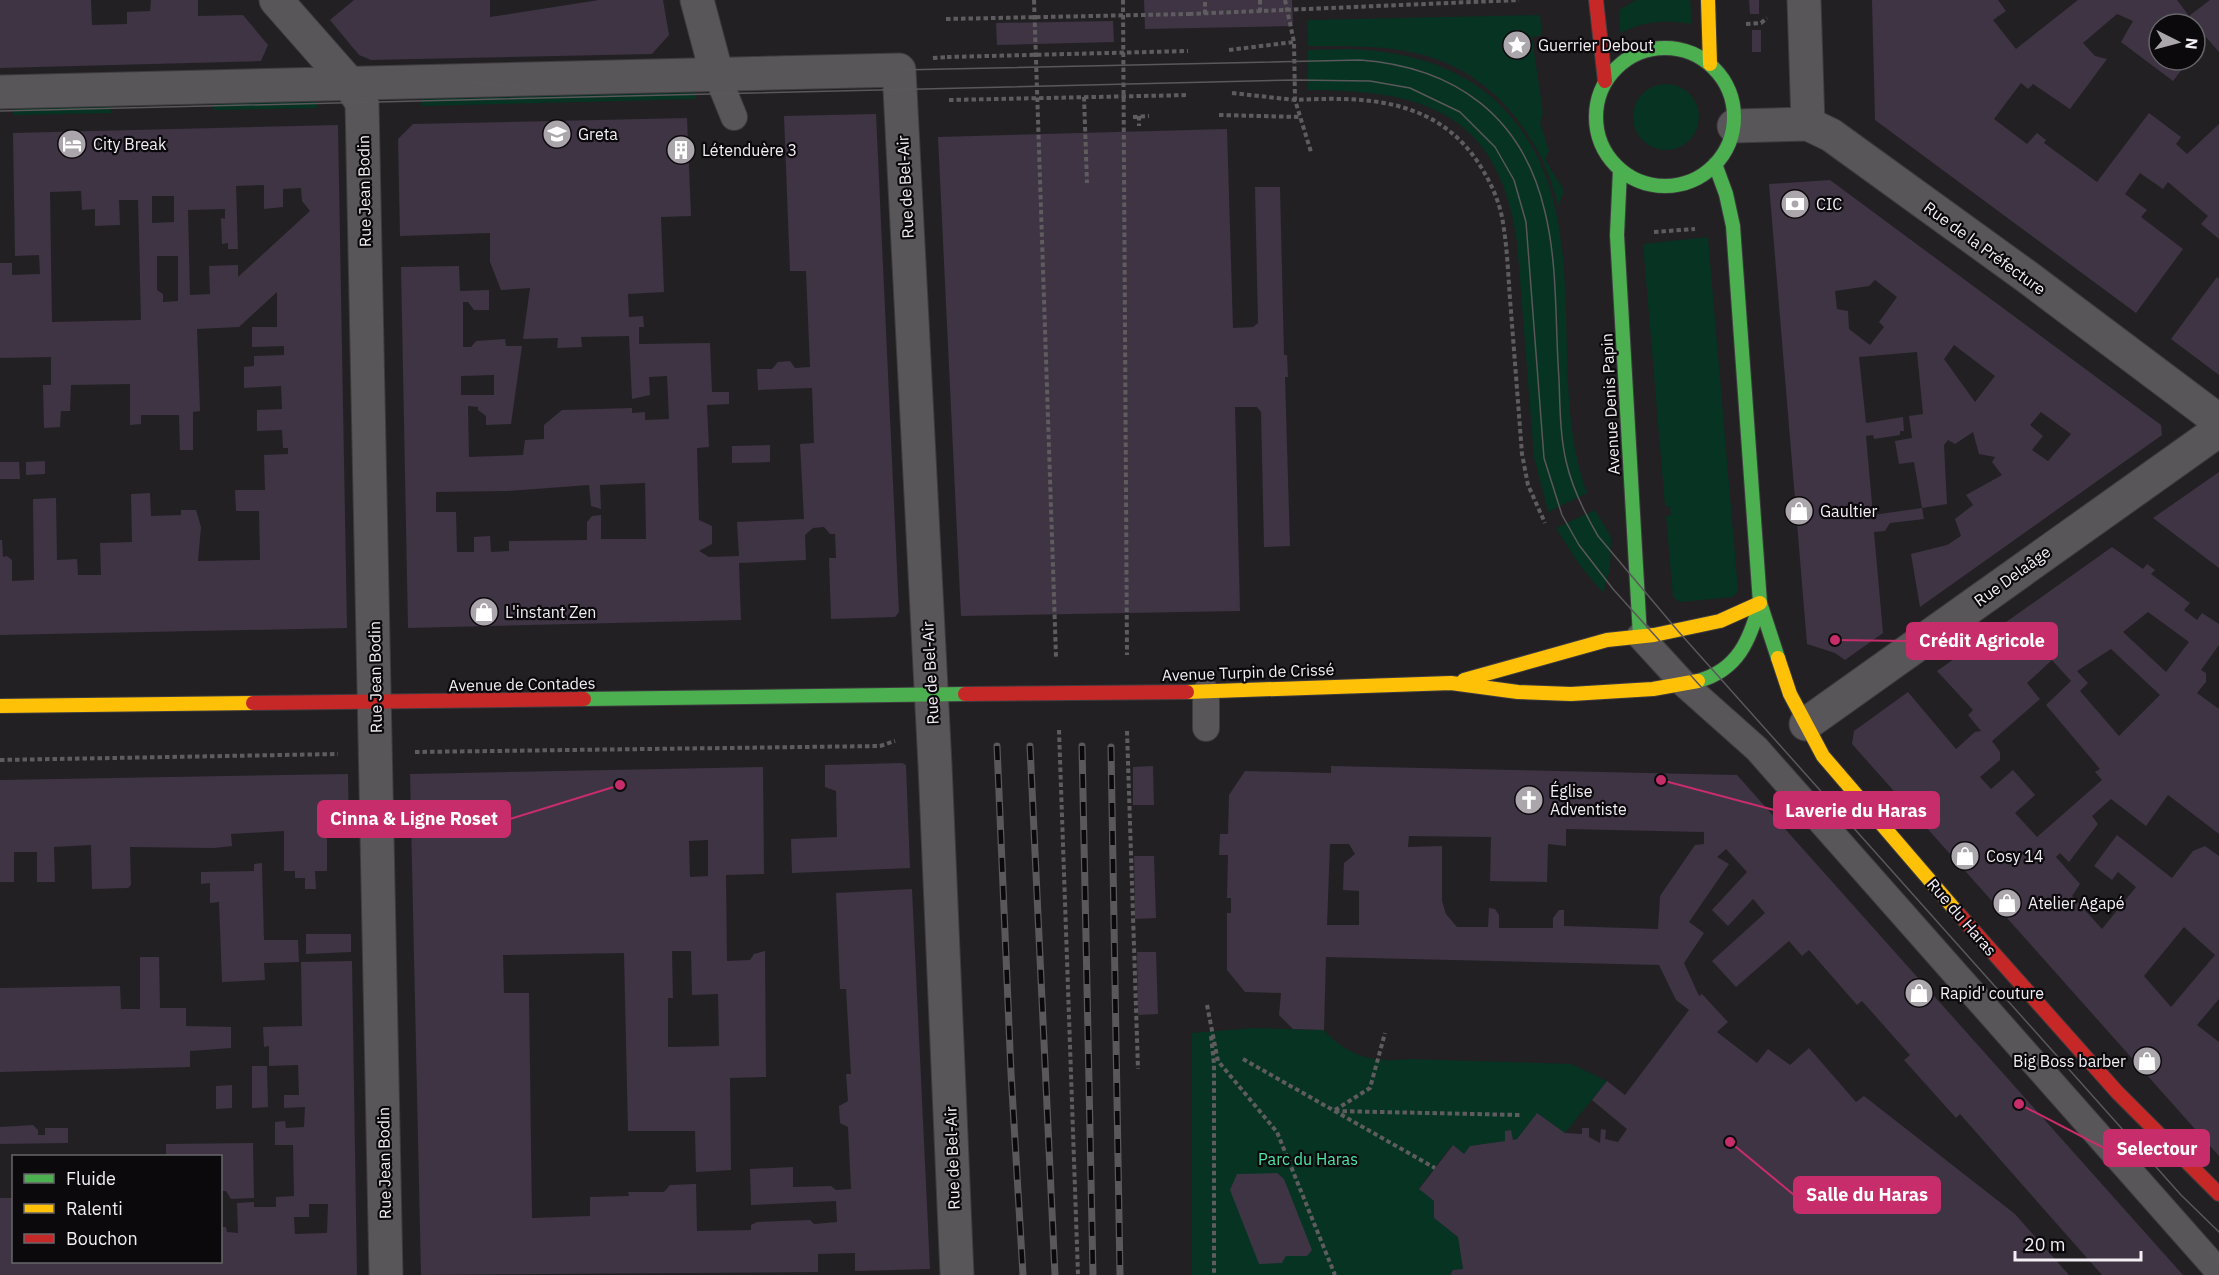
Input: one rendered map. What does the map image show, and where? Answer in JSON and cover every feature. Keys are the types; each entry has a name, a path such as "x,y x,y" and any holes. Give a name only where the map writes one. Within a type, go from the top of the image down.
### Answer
{"street":[{"name":"Rue Jean Bodin","path":"276,0 349,83 362,103 387,1275"},
{"path":"0,92 717,75 697,0"},
{"path":"1596,0 1605,81"},
{"path":"1708,0 1710,64"},
{"path":"1734,126 1808,124 1804,0"},
{"path":"1674,47 1687,51 1710,64 1728,85 1733,98 1734,126 1728,146 1715,164 1697,178 1675,186 1646,183 1620,170 1604,151 1596,128 1597,104 1605,81 1623,61 1654,48 1674,47"},
{"name":"Rue de Bel-Air","path":"717,75 899,70 931,694 957,1275"},
{"name":"Rue de la Préfecture","path":"1808,124 1843,144 2219,421"},
{"path":"1715,164 1726,194 1733,226 1760,603"},
{"name":"Avenue Denis Papin","path":"1620,170 1617,236 1640,636"},
{"name":"Rue Delaâge","path":"1806,724 2219,430"},
{"name":"Avenue Turpin de Crissé","path":"1454,682 1607,640 1720,621 1760,603"},
{"name":"Avenue Turpin de Crissé","path":"1044,695 1197,692 1454,682 1526,693 1595,693 1684,684 1714,676 1734,664 1754,628 1760,603"},
{"name":"Rue du Haras","path":"1760,603 1790,694 1823,756 2116,1092 2219,1194"},
{"name":"Avenue de Contades","path":"0,706 931,694 1044,695"}],"lane":[{"path":"717,75 734,117"},
{"path":"1640,636 1684,684 1757,749 2156,1197 2219,1272"},
{"path":"1197,692 1206,728"}],"path":[{"path":"1034,0 1057,667"},
{"path":"1123,0 1127,667"},
{"path":"1205,0 1205,14"},
{"path":"1260,0 1260,12"},
{"path":"1285,0 1285,11 1294,42 1295,100 1311,152"},
{"path":"946,19 1205,14 1519,0"},
{"path":"1229,50 1294,42"},
{"path":"947,57 1188,51"},
{"path":"1232,93 1295,100 1371,100 1404,107 1450,130 1473,154 1491,184 1502,216 1508,260 1522,453 1528,485 1545,523"},
{"path":"949,100 1189,95"},
{"path":"1084,97 1087,183"},
{"path":"1219,115 1300,117"},
{"path":"1139,116 1139,126"},
{"path":"1133,117 1149,116"},
{"path":"1642,233 1696,229"},
{"path":"414,752 880,746 894,741 913,727 931,694"},
{"path":"1059,726 1078,1275"},
{"path":"1127,726 1138,1069"},
{"path":"0,760 341,754"},
{"path":"1214,1275 1214,1065 1207,1005 1218,1061 1277,1131 1335,1275"},
{"path":"1334,1111 1370,1088 1385,1033"},
{"path":"1243,1059 1435,1168"},
{"path":"1334,1111 1520,1115"}],"green space":[{"path":"1636,0 1690,0 1692,24 1655,22 1620,33 1619,10"},
{"path":"1540,15 1542,35 1532,37 1543,113 1540,123 1549,151 1545,159 1564,191 1558,206 1541,157 1528,134 1512,113 1474,78 1452,65 1413,52 1368,47 1308,46 1307,20"},
{"path":"1347,49 1412,57 1432,63 1470,81 1504,109 1534,150 1552,196 1561,244 1569,396 1575,445 1587,493 1548,512 1534,457 1517,242 1508,198 1493,164 1474,137 1450,118 1421,104 1387,96 1350,91 1308,90 1308,50"},
{"path":"1666,84 1679,87 1689,94 1696,104 1699,117 1696,130 1689,140 1679,147 1666,150 1653,147 1643,140 1636,130 1633,117 1636,104 1643,94 1653,87"},
{"path":"696,86 696,99 422,106 422,92"},
{"path":"316,95 317,108 213,110 213,97"},
{"path":"110,100 111,113 14,115 14,101"},
{"path":"1708,237 1738,591 1733,597 1680,602 1673,597 1666,516 1671,515 1670,506 1665,506 1643,244"},
{"path":"1595,510 1611,537 1610,569 1603,593 1579,564 1556,528"},
{"name":"Parc du Haras","path":"1253,1028 1324,1030 1342,1046 1373,1059 1571,1064 1607,1081 1565,1133 1537,1113 1517,1139 1513,1140 1510,1130 1505,1131 1505,1141 1470,1146 1464,1154 1452,1145 1419,1188 1434,1201 1434,1218 1458,1237 1463,1269 1453,1270 1450,1275 1192,1275 1192,1033"}],"building":[{"path":"0,0 91,0 92,25 127,24 127,12 150,11 151,0 198,0 198,16 243,15 268,45 261,61 0,68"},
{"path":"354,0 490,0 490,17 599,0 663,0 669,35 652,54 371,60 359,55 330,20"},
{"path":"1144,0 1292,0 1293,26 1145,29"},
{"path":"1749,0 1759,0 1759,14 1750,14"},
{"path":"1872,0 1998,0 2006,11 1993,20 2016,49 2078,0 2177,0 2186,12 2147,12 2147,62 2121,42 2133,21 2117,14 2083,43 2095,56 2107,59 2070,109 2033,84 2028,89 2021,83 1994,119 2027,144 2037,133 2046,140 2044,143 2097,182 2149,113 2181,137 2176,144 2187,154 2219,124 2219,239 2201,224 2208,216 2168,182 2163,189 2140,173 2125,194 2147,210 2141,217 2183,249 2136,313 1875,120"},
{"path":"2210,0 2219,0 2219,52 2207,38 2207,12 2194,12"},
{"path":"1113,21 1114,42 997,45 996,23"},
{"path":"1752,30 1761,30 1761,52 1752,52"},
{"path":"2161,72 2180,72 2173,81"},
{"path":"876,114 899,612 895,617 831,619 829,558 836,558 835,534 830,534 824,527 813,528 805,535 806,560 739,563 741,620 408,628 401,267 459,266 460,291 489,290 489,310 474,310 468,302 463,302 463,347 471,347 476,341 505,339 506,346 522,346 511,424 486,425 486,416 478,410 478,407 468,406 469,457 523,455 525,440 544,439 544,425 562,410 632,408 632,413 645,412 645,420 669,419 667,376 649,377 650,395 632,399 629,336 581,337 582,347 557,348 558,338 523,339 530,288 501,290 490,262 490,233 400,236 398,139 413,124 687,118 691,216 661,217 664,292 628,294 629,317 643,316 644,327 639,327 639,344 710,343 712,392 729,392 729,404 707,405 709,447 697,448 699,520 712,526 712,544 699,551 709,557 739,556 737,522 804,519 800,444 814,443 812,388 758,390 757,369 772,369 778,362 790,361 795,368 810,367 806,271 790,271 784,116","holes":["494,375 494,395 461,395 461,376","645,483 646,539 601,539 601,515 592,516 587,522 587,540 509,541 509,551 491,552 490,536 474,537 474,552 457,552 456,512 436,512 436,492 508,491 589,485 591,506 601,509 600,485"]},
{"path":"338,125 347,628 0,635 0,540 2,540 3,557 7,556 12,560 12,581 34,580 33,499 56,498 57,560 77,559 78,575 101,575 100,543 132,542 131,494 150,493 151,516 181,515 181,510 196,510 201,527 198,561 260,560 259,511 236,511 235,490 265,490 264,455 288,454 288,448 283,448 282,430 257,431 257,410 282,409 281,386 244,388 244,367 254,366 254,356 284,355 284,346 252,347 252,327 277,327 277,292 239,327 197,329 200,411 193,412 193,450 180,450 179,415 141,415 141,424 130,425 130,384 71,385 70,411 61,411 60,427 44,428 43,385 51,385 51,357 0,358 0,263 12,263 12,275 40,274 39,255 15,256 13,133","holes":["264,185 264,209 283,207 283,189 301,188 302,201 310,211 238,277 238,265 209,266 210,294 190,295 188,210 225,209 225,219 221,218 222,244 228,243 228,249 238,249 236,186","81,191 82,210 95,209 95,226 120,225 119,200 138,200 141,320 52,322 50,192","152,196 174,196 174,222 152,223","157,256 178,256 178,301 163,302 163,294 157,290"]},
{"path":"1227,129 1233,328 1253,327 1258,323 1255,187 1280,187 1284,355 1287,355 1288,377 1285,377 1290,546 1264,547 1261,412 1257,407 1235,407 1240,611 961,616 938,137"},
{"path":"1830,180 2161,425 2162,435 1920,607 1911,554 1947,545 1961,536 1955,519 1973,505 1966,495 2002,475 1992,462 1995,457 1979,454 1973,432 1955,444 1948,440 1944,445 1947,504 1922,508 1924,519 1890,523 1885,531 1874,532 1883,633 1845,660 1835,653 1807,644 1769,184","holes":["1875,280 1897,297 1879,322 1884,327 1870,345 1849,329 1848,311 1837,309 1835,291 1869,286","1954,345 1995,376 1975,402 1944,359","1917,352 1923,414 1909,416 1912,438 1895,441 1899,464 1914,462 1922,508 1873,515 1866,436 1873,435 1874,439 1900,435 1900,431 1904,431 1903,417 1866,423 1859,357","2041,412 2071,434 2048,461 2032,450 2043,436 2030,425"]},
{"path":"2217,277 2219,279 2219,375 2171,339"},
{"path":"770,445 770,462 732,463 732,446"},
{"path":"45,461 45,474 26,475 26,462"},
{"path":"0,462 19,462 20,479 0,479"},
{"path":"2219,472 2219,568 2153,518"},
{"path":"2112,547 2143,569 2147,564 2155,570 2151,574 2190,603 2184,610 2197,620 2202,613 2219,624 2219,645 2201,670 2206,673 2206,682 2197,693 2219,709 2219,834 2168,795 2146,826 2111,799 2092,816 2098,824 2069,862 2060,853 2056,857 2080,884 2072,896 2102,929 2136,887 2118,872 2112,880 2094,866 2117,835 2172,878 2193,851 2205,846 2219,856 2219,999 2197,1025 2219,1042 2219,1156 1852,744 1854,731 1908,692 1956,749 1975,732 1981,731 1968,715 1973,710 1937,671","holes":["2148,612 2189,642 2166,672 2123,632","2111,649 2160,695 2119,736 2080,691 2088,683 2077,671","2052,660 2071,681 2046,705 2100,769 2095,772 2102,780 2037,837 2015,813 2035,795 2013,770 1991,789 1980,777 2000,760 2000,752 1992,741 2040,699 2027,683","2184,927 2215,955 2171,1007 2144,976"]},
{"path":"902,763 906,765 910,868 792,873 791,839 837,837 836,791 825,787 825,765"},
{"path":"1153,766 1154,805 1133,805 1133,767"},
{"path":"1331,766 1737,775 2183,1275 2102,1275 1960,1114 1956,1118 1904,1060 1910,1055 1862,1001 1857,1005 1809,950 1802,956 1789,941 1736,987 1712,961 1765,913 1753,899 1728,926 1712,910 1747,872 1726,849 1717,857 1729,864 1689,922 1704,933 1684,963 1699,996 1702,994 1728,1022 1717,1032 1757,1063 1768,1049 1790,1065 1809,1048 1856,1102 1864,1096 2015,1214 2069,1275 1450,1275 1453,1270 1463,1269 1458,1237 1434,1218 1434,1201 1419,1189 1453,1145 1464,1154 1470,1146 1505,1141 1505,1131 1511,1130 1513,1140 1517,1139 1537,1113 1565,1133 1582,1134 1582,1128 1589,1128 1589,1137 1600,1143 1601,1129 1606,1130 1605,1139 1618,1142 1627,1129 1592,1100 1607,1081 1625,1095 1689,1010 1676,1000 1659,965 1326,957 1324,1030 1293,1029 1279,1015 1281,993 1245,992 1227,970 1227,913 1231,913 1231,898 1227,898 1228,855 1219,855 1220,834 1228,834 1229,795 1245,771 1331,773","holes":["1566,829 1704,832 1704,844 1695,845 1660,896 1658,929 1564,926 1564,910 1559,910 1553,918 1553,928 1499,928 1499,915 1495,909 1489,908 1488,927 1457,927 1446,914 1442,901 1442,846 1408,847 1409,836 1491,837 1490,881 1547,882 1548,844 1566,846","1330,844 1349,844 1355,854 1344,863 1343,890 1359,891 1359,925 1327,925"]},
{"path":"763,767 764,874 726,875 727,961 750,960 754,954 765,951 766,1077 730,1078 731,1170 696,1172 695,1131 628,1131 624,953 503,955 504,993 529,993 532,1218 590,1216 590,1197 629,1196 628,1192 664,1192 670,1185 696,1184 697,1231 751,1230 751,1225 757,1222 810,1220 814,1224 837,1222 836,1201 751,1205 750,1169 793,1167 793,1187 831,1186 836,1190 851,1189 848,1127 840,1123 839,1106 848,1101 846,1074 851,1074 846,989 840,989 836,893 912,889 930,1269 855,1271 855,1253 818,1254 818,1272 421,1275 410,774","holes":["708,840 708,876 690,877 689,841","672,951 691,951 692,995 718,994 719,1046 668,1047 668,998 673,998"]},
{"path":"348,774 349,830 327,831 327,871 315,871 316,889 305,889 305,878 295,878 295,871 284,871 284,831 231,834 232,846 214,848 130,847 131,885 128,888 92,889 91,845 54,847 55,882 37,882 37,852 14,852 14,882 0,882 0,780"},
{"path":"1134,856 1154,856 1156,918 1135,919"},
{"path":"262,863 264,940 298,940 299,962 264,963 265,980 222,982 219,902 210,903 210,883 201,884 201,872 254,871 254,864"},
{"path":"306,934 351,934 351,952 306,954"},
{"path":"1137,952 1156,952 1158,1014 1138,1015"},
{"path":"140,957 159,957 160,1008 186,1008 186,1026 231,1027 231,1048 190,1051 190,1067 0,1072 0,988 120,986 121,1009 140,1009"},
{"path":"352,961 357,1275 0,1275 0,1198 12,1198 12,1263 222,1263 222,1227 226,1227 227,1232 238,1233 237,1203 254,1202 254,1207 276,1207 276,1197 294,1196 293,1145 275,1145 275,1122 285,1121 286,1128 304,1127 305,1107 284,1108 284,1095 299,1095 298,1065 269,1066 269,1046 264,1047 263,1027 302,1026 301,962","holes":["309,1204 328,1204 327,1233 295,1234 294,1217 309,1217"]},
{"path":"252,1066 267,1066 268,1107 252,1108"},
{"path":"232,1085 232,1108 216,1109 216,1086"},
{"path":"33,1125 38,1130 38,1135 45,1135 45,1128 68,1128 68,1143 0,1144 0,1127"},
{"path":"253,1143 254,1198 231,1199 226,1191 222,1191 222,1155 166,1155 166,1144"},
{"path":"1277,1173 1284,1179 1312,1250 1307,1256 1286,1256 1282,1263 1259,1264 1230,1190 1237,1174"}],"tram line":[{"path":"899,70 1360,60 1426,73 1454,86 1480,103 1502,124 1520,149 1535,178 1545,212 1554,274 1564,451 1575,490 1598,536 1678,631 2181,1195 2219,1232"},
{"path":"0,111 1295,80 1370,81 1410,88 1460,112 1495,147 1514,180 1526,222 1544,458 1562,515 1579,545 1613,589 1757,749"},
{"path":"459,81 551,91"},
{"path":"2156,1197 2219,1260"}],"railway":[{"path":"997,746 1011,1073 1023,1275"},
{"path":"1030,746 1055,1275"},
{"path":"1082,746 1093,1275"},
{"path":"1111,747 1120,1275"}],"traffic: fast":[{"path":"1665,48 1692,53 1704,59 1714,68 1723,78 1729,90 1734,117 1729,144 1723,156 1714,166 1704,175 1692,181 1665,186 1638,181 1626,175 1616,166 1607,156 1601,144 1596,117 1601,90 1607,78 1616,68 1626,59 1638,53 1665,48"},
{"path":"1715,164 1726,194 1733,226 1760,603 1778,658"},
{"path":"1620,170 1617,235 1640,636"},
{"path":"1698,681 1712,676 1733,661 1747,641 1760,603"},
{"path":"584,699 965,694"}],"traffic: slow":[{"path":"1708,0 1710,64"},
{"path":"1464,680 1607,640 1654,635 1720,621 1760,603"},
{"path":"1778,658 1790,694 1823,756 1957,912"},
{"path":"1187,692 1451,683 1518,692 1571,694 1653,689 1698,681"},
{"path":"0,706 253,703"}],"traffic: jam":[{"path":"1596,0 1605,81"},
{"path":"965,694 1187,692"},
{"path":"253,703 584,699"},
{"path":"1957,912 2117,1092 2219,1194"}],"place":[{"name":"Guerrier Debout","path":"1517,45"},
{"name":"Greta","path":"557,134"},
{"name":"City Break","path":"72,144"},
{"name":"Létenduère 3","path":"681,150"},
{"name":"CIC","path":"1795,204"},
{"name":"Gaultier","path":"1799,511"},
{"name":"L'instant Zen","path":"484,612"},
{"name":"Crédit Agricole","path":"1835,640"},
{"name":"Laverie du Haras","path":"1661,780"},
{"name":"Cinna & Ligne Roset","path":"620,785"},
{"name":"Église Adventiste","path":"1529,800"},
{"name":"Cosy 14","path":"1965,856"},
{"name":"Atelier Agapé","path":"2007,903"},
{"name":"Rapid' couture","path":"1919,993"},
{"name":"Big Boss barber","path":"2147,1061"},
{"name":"Selectour","path":"2019,1104"},
{"name":"Salle du Haras","path":"1730,1142"}]}
